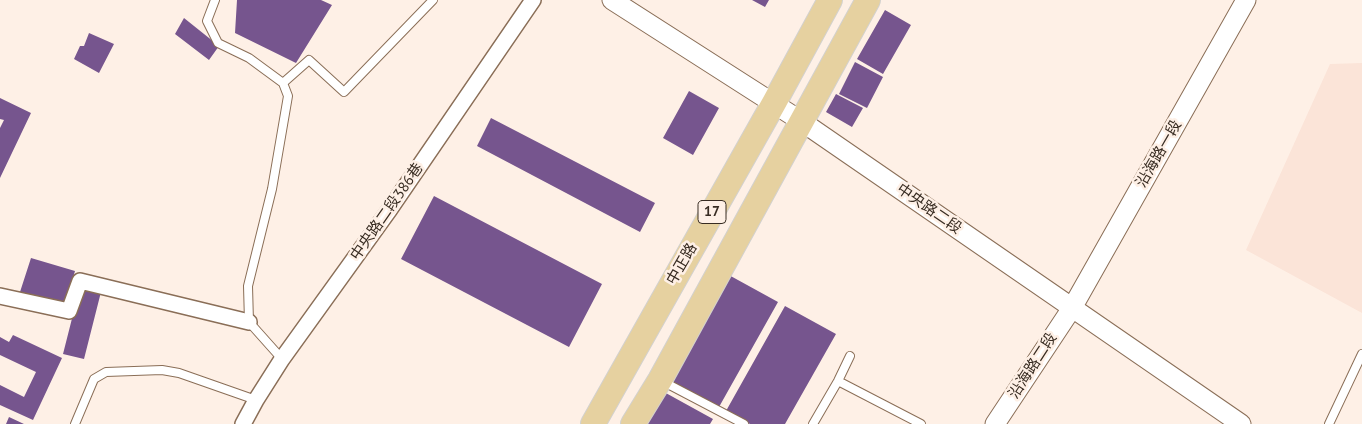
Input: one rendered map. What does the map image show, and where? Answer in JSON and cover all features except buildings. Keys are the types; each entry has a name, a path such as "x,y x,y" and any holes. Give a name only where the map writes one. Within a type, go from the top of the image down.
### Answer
{"main road":[{"name":"中正路","path":"592,424 774,103 830,0"},
{"name":"17","path":"634,424 660,380 868,0"}],"street":[{"name":"中央路二段386巷","path":"243,424 282,359 390,209 533,0"},
{"name":"中央路二段","path":"612,0 801,121 1241,424"},
{"name":"沿海路一段","path":"1072,308 1246,0"},
{"path":"0,296 70,311 80,281 249,322"},
{"name":"沿海路二段","path":"995,424 1072,308"}],"lane":[{"path":"215,0 207,21 218,42 249,58 283,83 288,96 272,189 248,286 249,322 282,359"},
{"path":"283,83 309,60 344,92 433,0"},
{"path":"1329,424 1362,354"},
{"path":"813,424 850,356"},
{"path":"75,424 94,380 106,372 162,370 179,373 256,400"},
{"path":"660,380 744,424"},
{"path":"838,381 921,424"}],"shaded area":[{"path":"1362,63 1362,313 1246,250 1330,64"}]}
